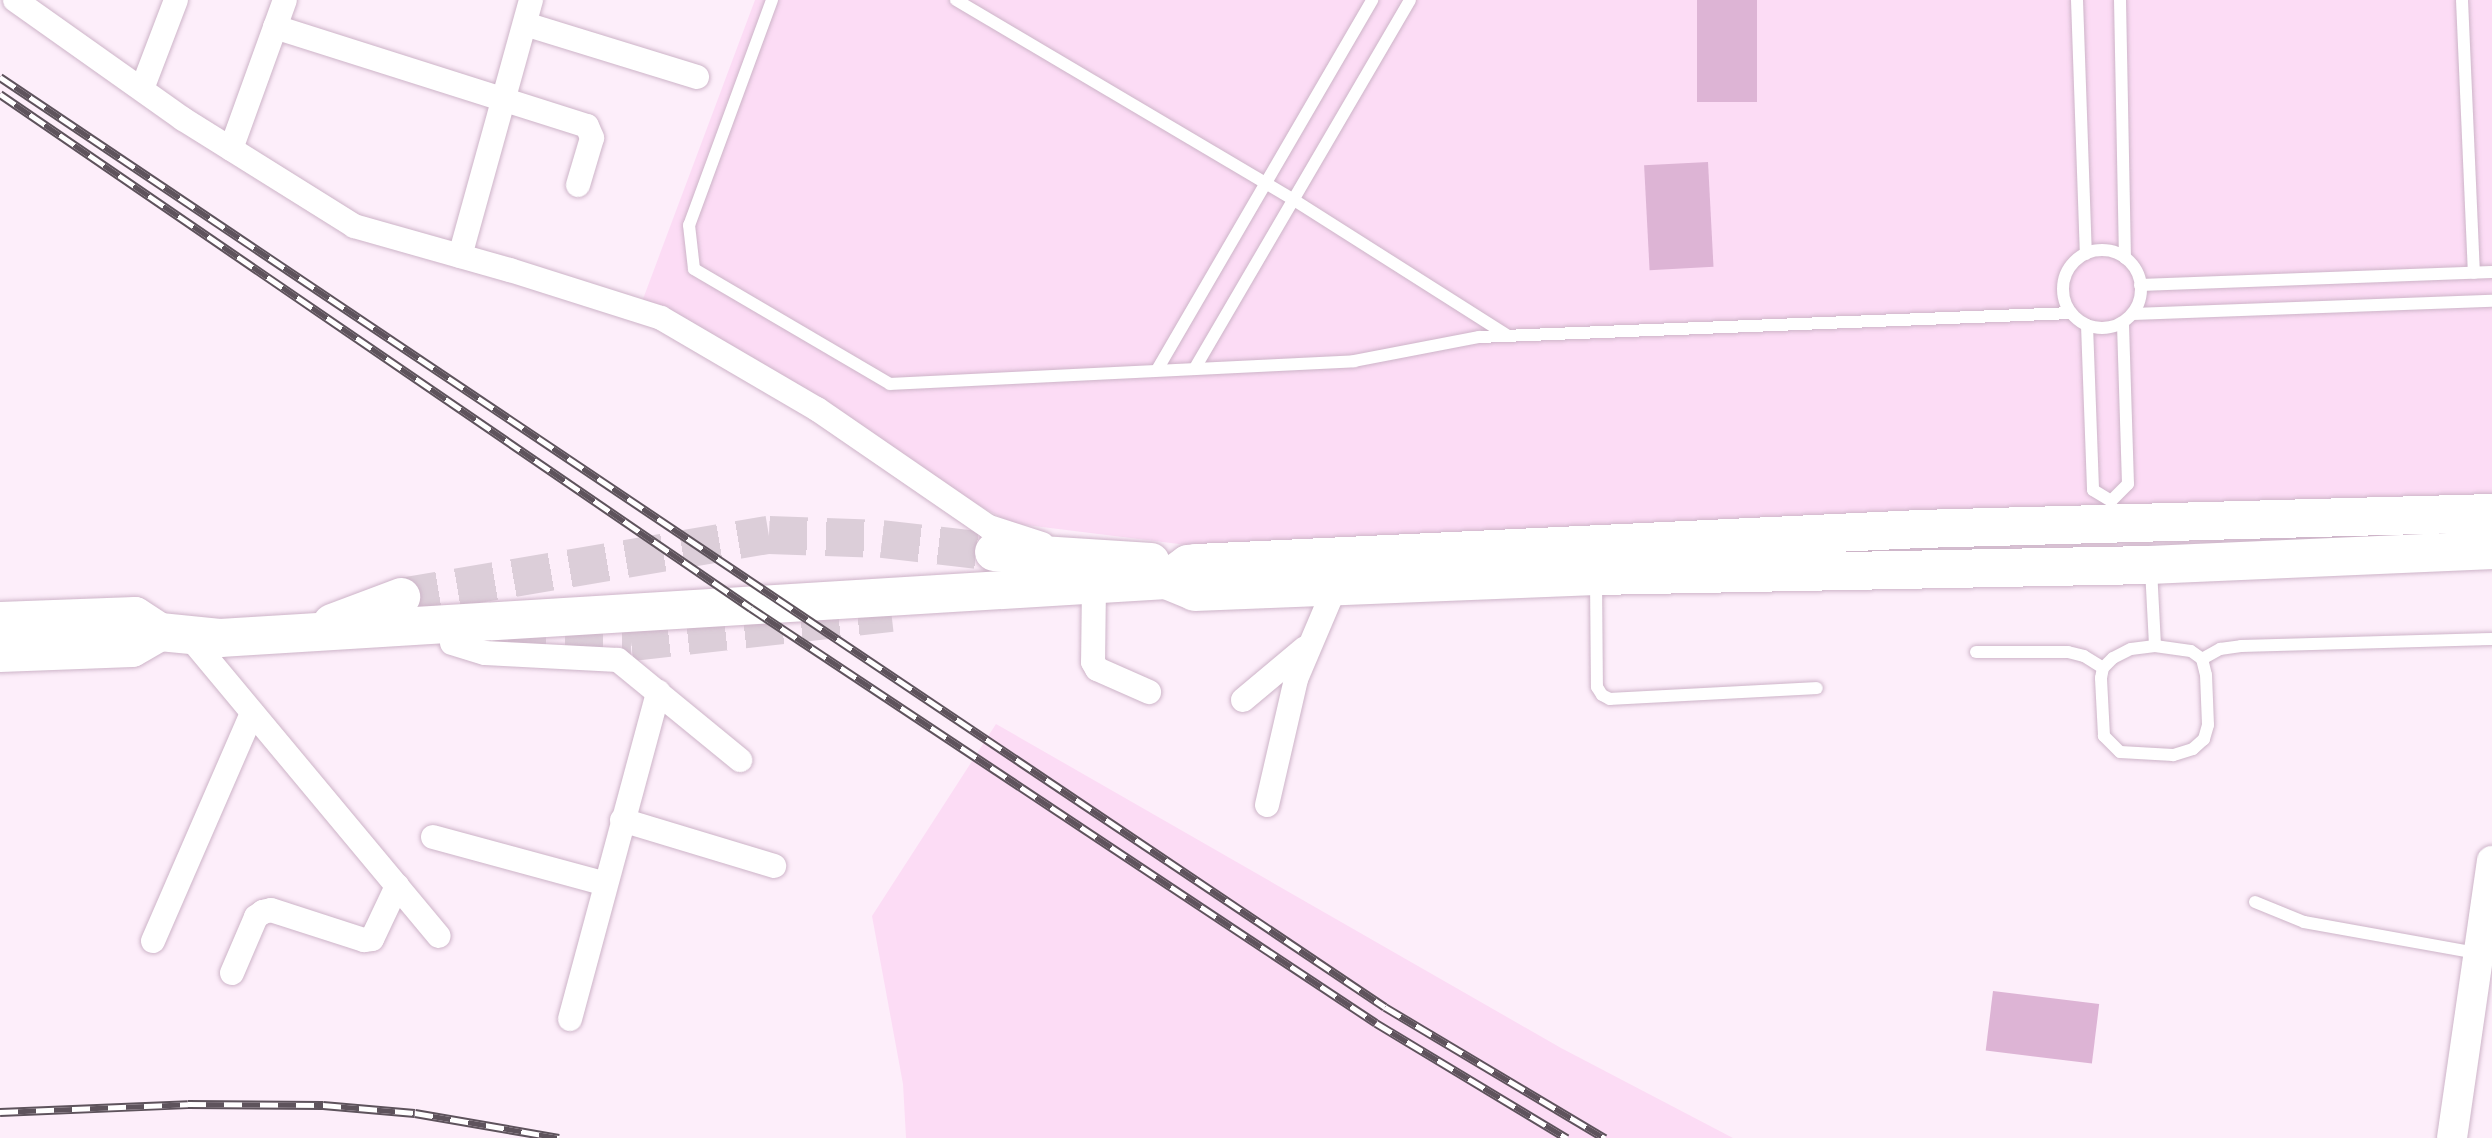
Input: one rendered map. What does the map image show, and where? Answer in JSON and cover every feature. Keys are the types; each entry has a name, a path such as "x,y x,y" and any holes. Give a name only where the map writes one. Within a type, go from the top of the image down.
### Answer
{"main road":[{"path":"6,645 135,616 174,633 220,638 1091,587 1181,579 2123,542 2492,513"},
{"path":"2123,542 2492,550"},
{"path":"1181,579 1335,587 1596,576 1920,550"},
{"path":"994,552 1091,587"},
{"path":"307,634 364,608 401,597"},
{"path":"307,634 390,645 508,641"}],"street":[{"path":"15,0 50,10 142,89 354,226 661,318 817,409 989,527 1091,587 1093,662 1097,669 1149,692"},
{"path":"142,89 176,0"},
{"path":"231,149 285,0"},
{"path":"460,256 531,0"},
{"path":"525,24 697,77"},
{"path":"275,27 591,130 578,185"},
{"path":"1267,805 1296,679 1335,587"},
{"path":"174,633 252,713 439,936"},
{"path":"452,643 485,653 618,660 740,760"},
{"path":"1243,700 1310,644"},
{"path":"570,1019 658,692"},
{"path":"153,941 252,713"},
{"path":"622,820 774,866"},
{"path":"433,837 606,884"},
{"path":"2452,1138 2492,861"},
{"path":"232,973 256,917 263,912 271,910 364,940 372,939 397,886"}],"lane":[{"path":"772,0 689,225 694,269 890,384 1354,361 1456,340 1508,336 2071,313"},
{"path":"956,0 1294,200 1508,336"},
{"path":"1157,370 1372,0"},
{"path":"1195,368 1410,0"},
{"path":"2077,0 2086,254"},
{"path":"2120,0 2125,258"},
{"path":"2462,0 2474,273"},
{"path":"2123,542 2128,484 2128,318 2139,302 2140,285 2134,267 2125,258 2102,250 2086,254 2070,266 2063,278 2062,292 2071,313 2087,325 2110,328 2128,318 2492,301"},
{"path":"2140,285 2492,272"},
{"path":"2087,325 2093,490 2123,542 2155,646"},
{"path":"1596,576 1597,687 1602,695 1610,699 1817,688"},
{"path":"2202,659 2220,649 2241,646 2492,639"},
{"path":"2155,646 2191,651 2202,659 2206,675 2208,725 2204,739 2193,749 2173,755 2120,752 2110,746 2103,723 2103,668 2113,658 2131,649 2155,646"},
{"path":"1976,652 2068,652 2084,656 2103,668"},
{"path":"2255,902 2304,922 2480,953"}],"shaded area":[{"path":"755,0 2492,0 2492,501 1187,545 1011,523 637,315"},
{"path":"1697,0 1757,0 1757,102 1697,102"},
{"path":"1708,162 1713,267 1650,270 1644,165"},
{"path":"996,724 1561,1048 1733,1138 906,1138 903,1084 872,916"},
{"path":"1993,991 2099,1004 2092,1064 1986,1051"}],"tunnel":[{"path":"401,597 769,535 882,539 994,552"},
{"path":"508,641 631,642 891,613"}],"railway":[{"path":"0,77 1385,1007 1605,1138"},
{"path":"0,94 751,608 1376,1023 1567,1138"},
{"path":"0,1112 188,1104 323,1105 415,1113 559,1138"}]}
